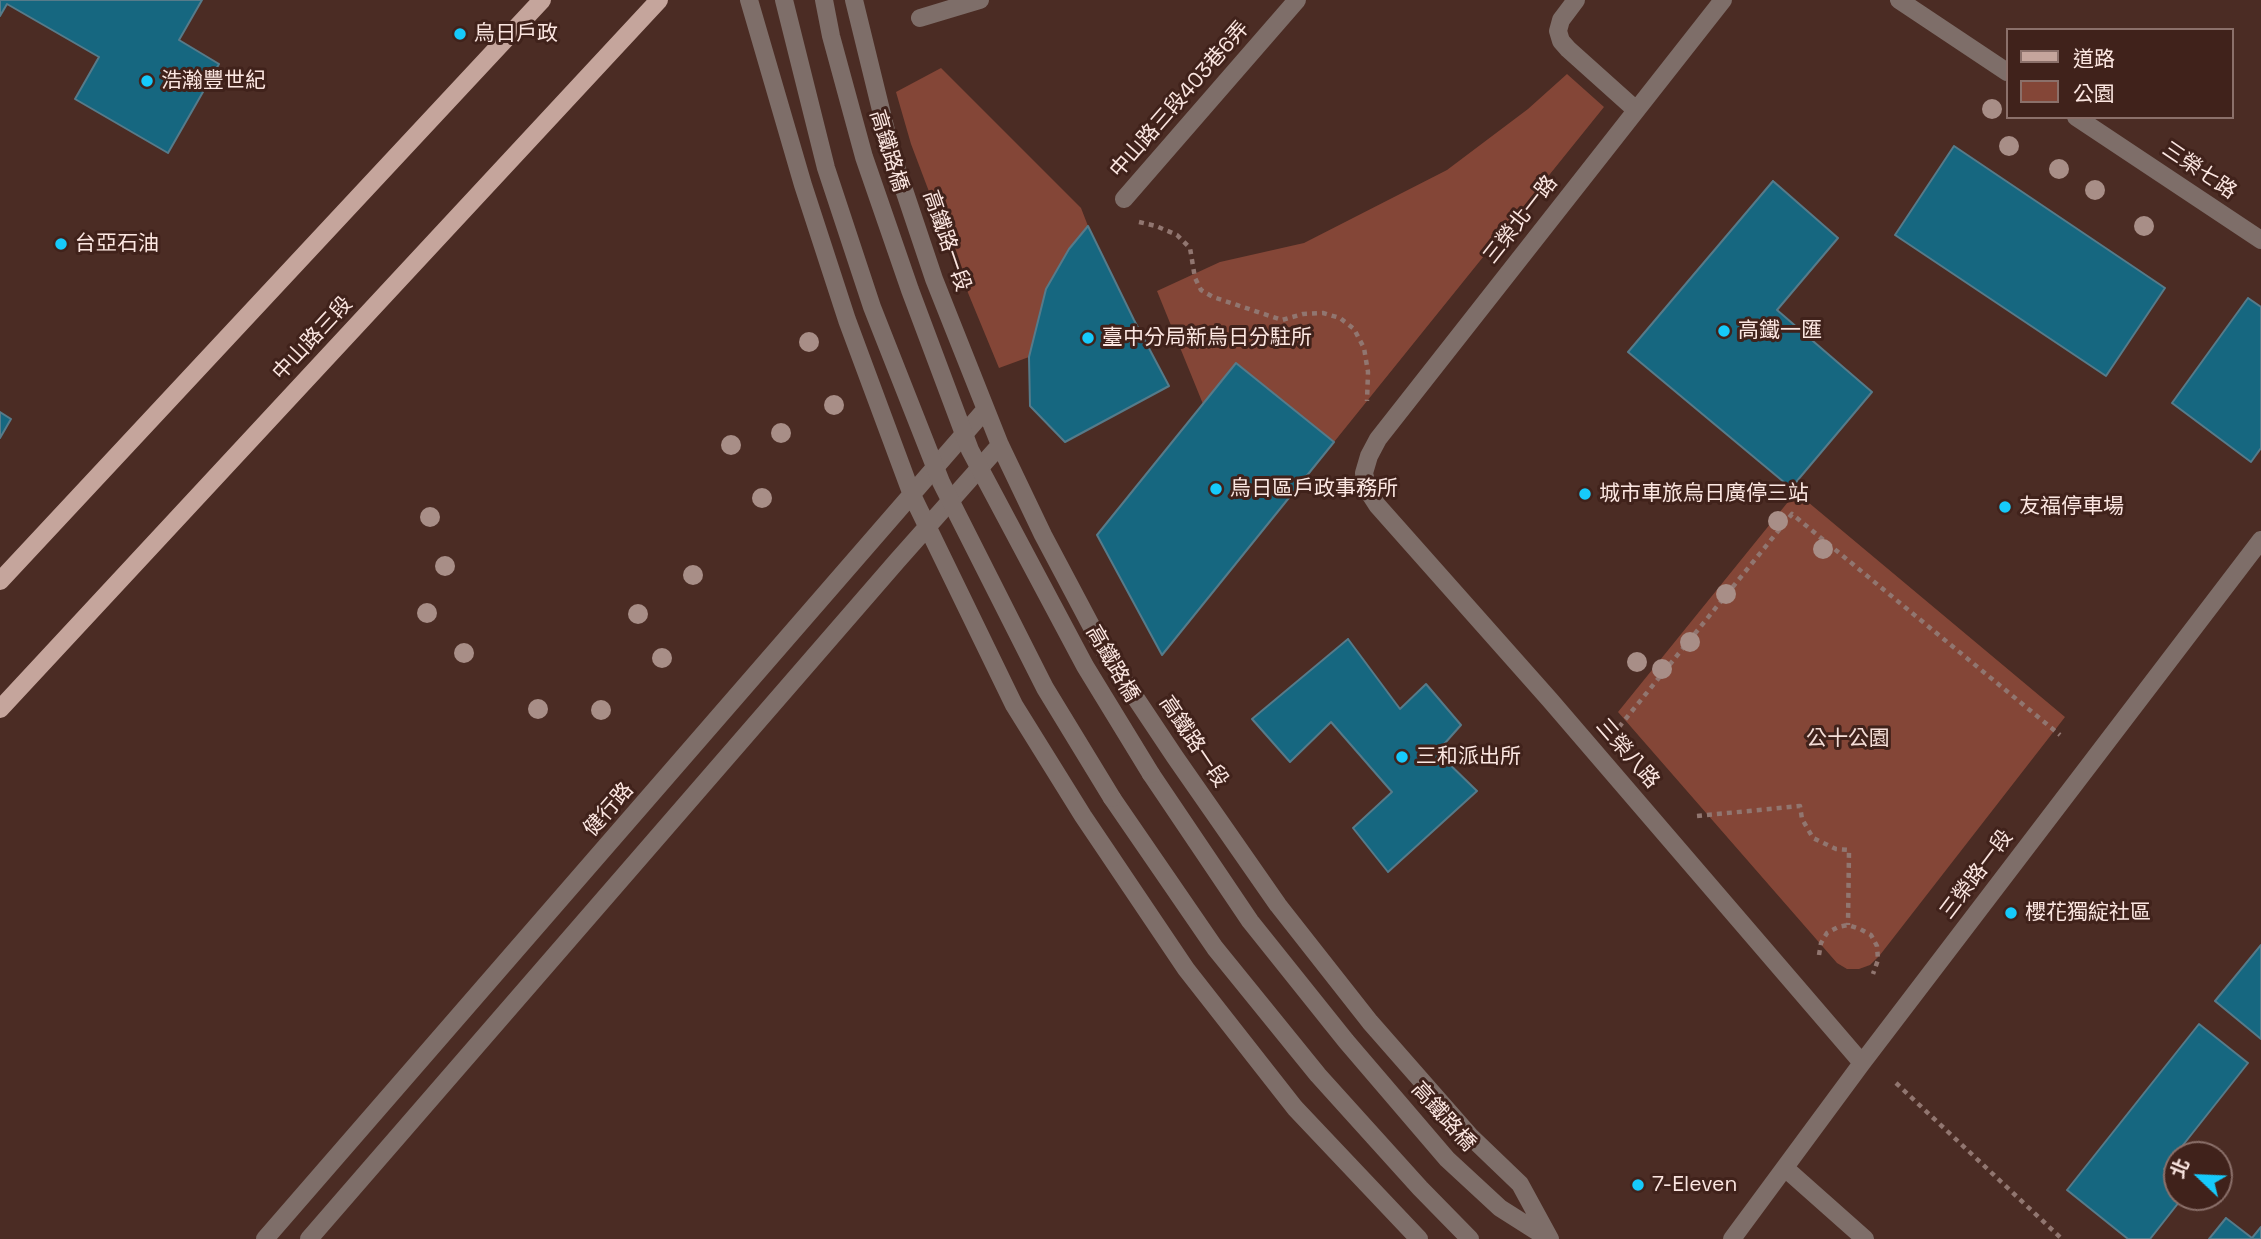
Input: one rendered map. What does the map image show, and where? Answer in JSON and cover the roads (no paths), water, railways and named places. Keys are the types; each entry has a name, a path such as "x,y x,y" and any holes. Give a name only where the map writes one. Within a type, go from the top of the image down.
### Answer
{"main road":[{"path":"0,581 542,0"},
{"name":"中山路三段","path":"0,709 659,0"}],"street":[{"path":"749,0 803,185 847,320 912,495 1014,705 1083,816 1186,969 1295,1108 1419,1239"},
{"path":"784,0 826,168 872,307 941,482 1045,688 1112,798 1215,948 1318,1075 1470,1239"},
{"name":"高鐵路橋","path":"824,0 831,36 864,157 909,290 970,450 1085,666 1151,774 1250,921 1346,1041 1447,1159 1500,1208 1550,1239"},
{"name":"高鐵路一段","path":"854,0 891,151 934,279 1000,445 1105,652 1278,905 1370,1022 1470,1136 1520,1184 1550,1239"},
{"path":"920,18 980,0"},
{"name":"中山路三段403巷6弄","path":"1124,199 1297,0"},
{"path":"1576,0 1561,20 1558,31 1561,41 1636,110"},
{"name":"三榮北一路","path":"1364,473 1378,439 1723,0"},
{"path":"1899,0 2006,71"},
{"name":"三榮七路","path":"2079,119 2261,240"},
{"name":"健行路","path":"265,1239 985,410"},
{"path":"309,1239 1000,445"},
{"name":"三榮八路","path":"1364,473 1368,491 1377,505 1550,700 1862,1063"},
{"name":"三榮路一段","path":"1732,1239 1862,1063 2261,540"},
{"path":"1785,1168 1866,1239"}],"place":[{"name":"烏日戶政","path":"460,34"},
{"name":"浩瀚豐世紀","path":"147,81"},
{"name":"台亞石油","path":"61,244"},
{"name":"高鐵一匯","path":"1724,331"},
{"name":"臺中分局新烏日分駐所","path":"1088,338"},
{"name":"烏日區戶政事務所","path":"1216,489"},
{"name":"城市車旅烏日廣停三站","path":"1585,494"},
{"name":"友福停車場","path":"2005,507"},
{"name":"三和派出所","path":"1402,757"},
{"name":"櫻花獨綻社區","path":"2011,913"},
{"name":"7-Eleven","path":"1638,1185"}],"park label":[{"name":"公十公園","path":"1848,739"}]}
